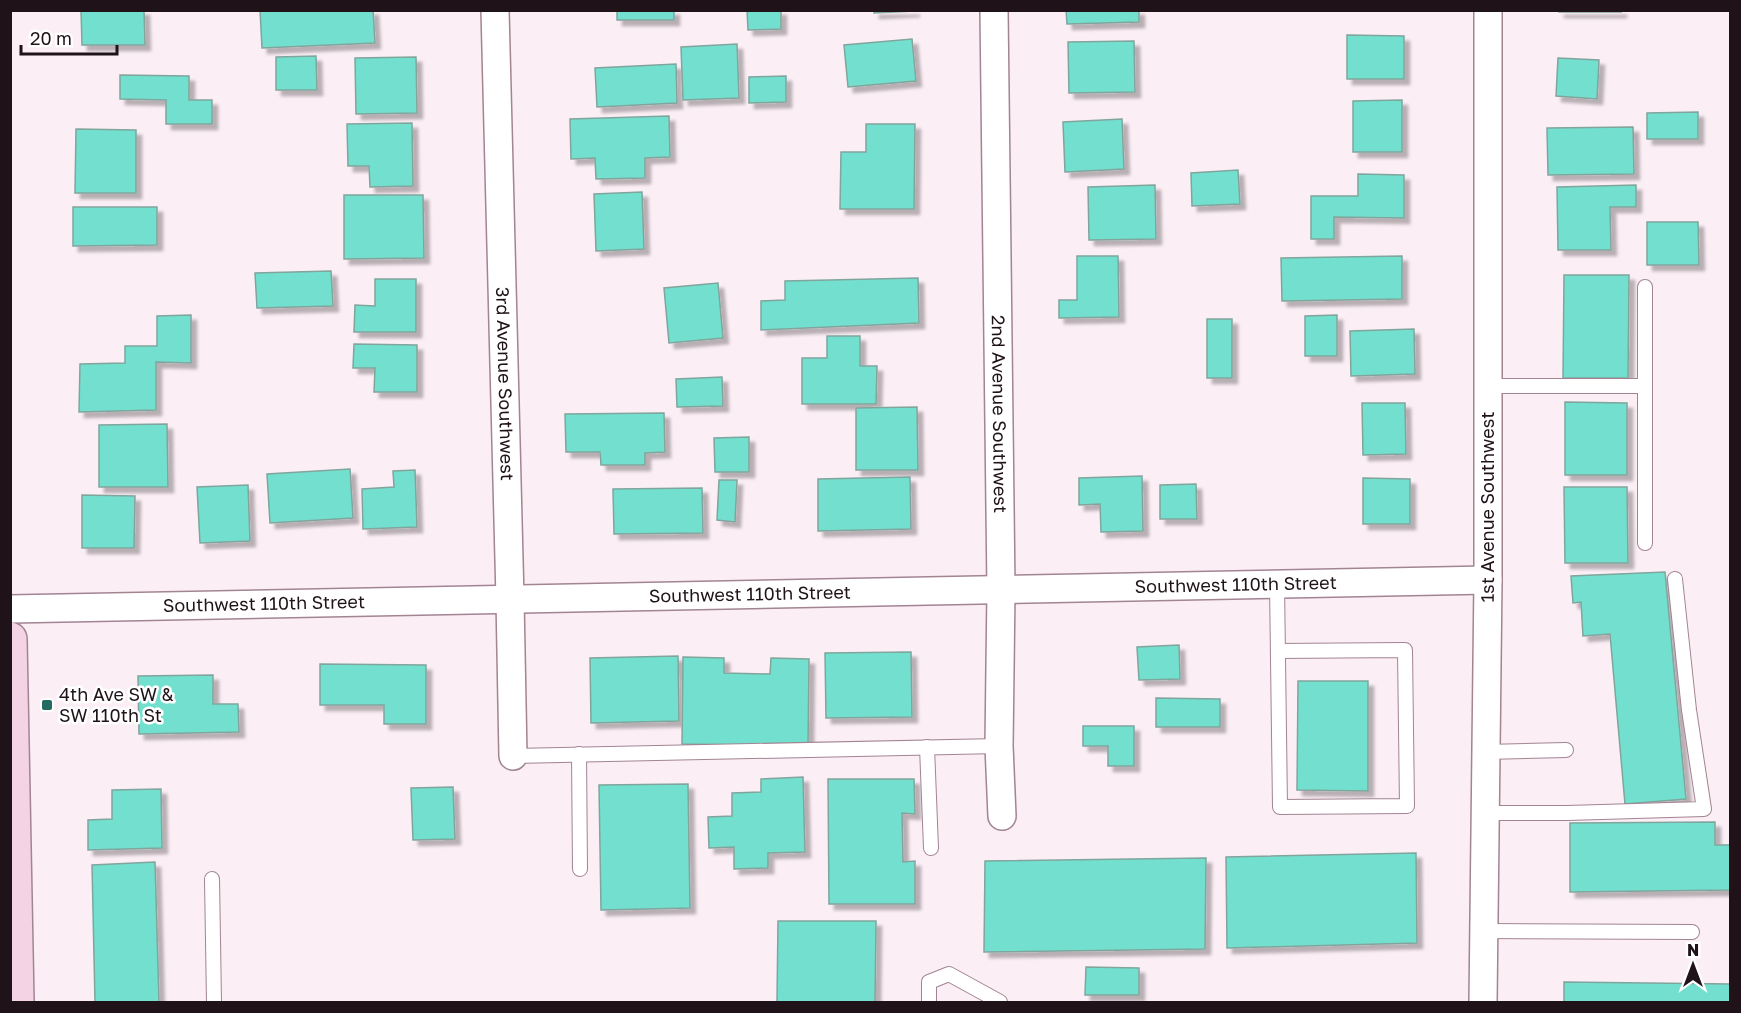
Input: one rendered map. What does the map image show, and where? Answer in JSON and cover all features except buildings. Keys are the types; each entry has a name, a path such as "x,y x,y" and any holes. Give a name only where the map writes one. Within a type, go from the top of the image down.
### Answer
{"street":[{"name":"3rd Avenue Southwest","path":"495,10 513,756"},
{"name":"2nd Avenue Southwest","path":"994,10 1001,590 999,746 1002,816"},
{"name":"1st Avenue Southwest","path":"1483,1002 1488,580 1488,10"},
{"name":"Southwest 110th Street","path":"10,609 1488,580"},
{"path":"10,639 17,1002"}],"lane":[{"path":"1645,287 1645,543"},
{"path":"1488,386 1645,386"},
{"path":"1485,813 1591,813 1704,809 1689,710 1675,579"},
{"path":"1277,584 1280,807 1407,806 1405,650 1278,651"},
{"path":"513,756 999,746"},
{"path":"927,747 931,848"},
{"path":"1485,752 1566,750"},
{"path":"579,754 580,869"},
{"path":"212,879 214,1002"},
{"path":"1484,931 1692,932"},
{"path":"929,1002 929,982 949,974 1000,1002"}],"place":[{"name":"4th Ave SW & SW 110th St","path":"47,705"}]}
